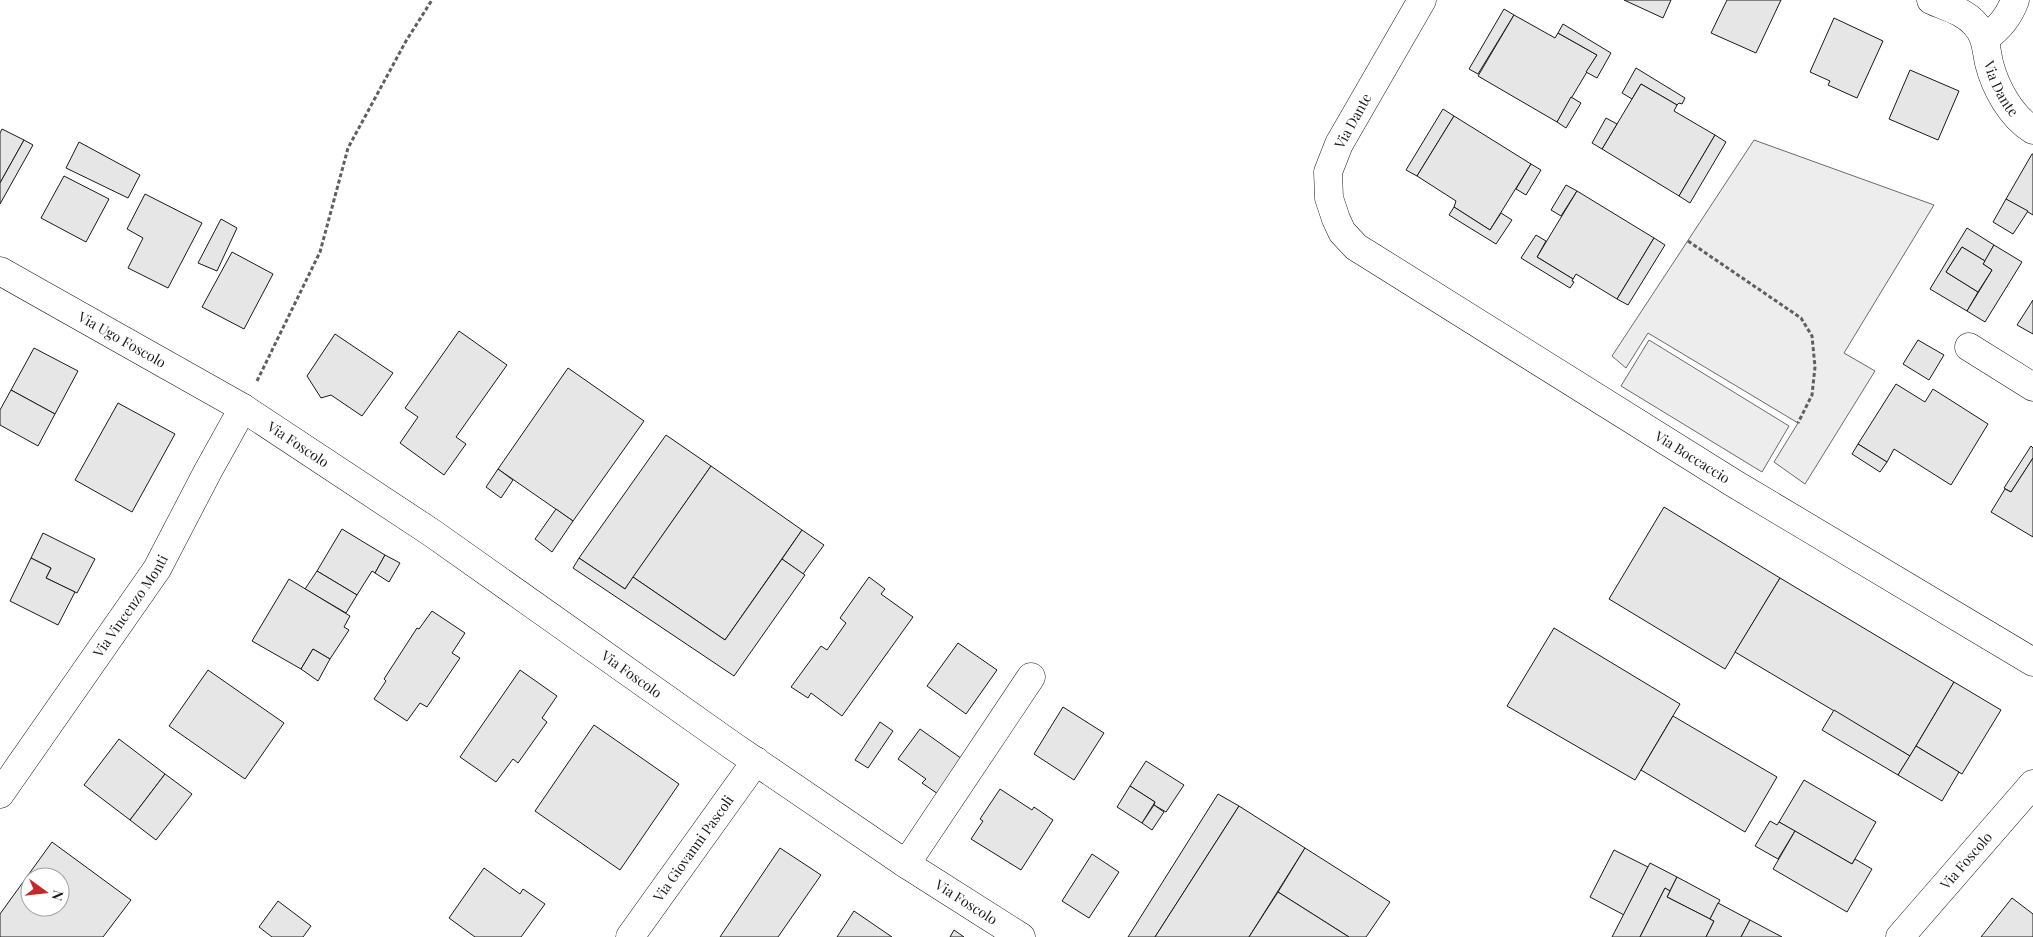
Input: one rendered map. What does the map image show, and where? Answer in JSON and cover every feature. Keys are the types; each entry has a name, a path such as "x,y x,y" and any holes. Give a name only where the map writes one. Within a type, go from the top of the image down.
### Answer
{"street":[{"name":"Via Dante","path":"1356,247 1342,232 1336,219 1329,198 1328,172 1339,144 1422,0"},
{"name":"Via Dante","path":"1931,0 1964,14 1976,24 1985,39 1989,64 2000,91 2013,112 2033,130"},
{"path":"1985,39 1999,28 2012,9 2015,0"},
{"name":"Via Boccaccio","path":"1356,247 1735,484 2033,662"},
{"name":"Via Ugo Foscolo","path":"0,272 243,408"},
{"path":"1968,347 2033,388"},
{"name":"Via Foscolo","path":"243,408 432,533 906,864 1021,937"},
{"name":"Via Vincenzo Monti","path":"0,794 157,569 243,408"},
{"path":"906,864 1031,677"},
{"name":"Via Giovanni Pascoli","path":"630,937 756,761"},
{"name":"Via Foscolo","path":"1900,937 2033,784"}],"path":[{"path":"243,408 320,252 348,148 406,41 432,0"},
{"path":"1688,240 1801,318 1812,336 1815,367 1812,395 1798,423"}],"shaded area":[{"path":"1754,140 1934,205 1844,353 1875,371 1805,484 1774,462 1798,423 1648,333 1626,368 1612,356"},
{"path":"1649,340 1789,426 1762,472 1621,386"}],"building":[{"path":"1624,0 1671,0 1663,18"},
{"path":"1727,0 1781,0 1756,53 1711,33"},
{"path":"1504,9 1514,15 1478,74 1469,69"},
{"path":"1514,15 1555,38 1558,33 1597,55 1557,122 1478,76"},
{"path":"1834,18 1883,41 1857,98 1828,85 1830,81 1810,72"},
{"path":"1563,24 1611,53 1597,78 1586,72 1597,55 1558,33"},
{"path":"1636,68 1685,98 1682,104 1679,103 1677,105 1641,84 1632,99 1622,93"},
{"path":"1910,70 1959,91 1938,140 1889,119"},
{"path":"1641,84 1677,105 1674,111 1715,135 1679,196 1602,149"},
{"path":"1571,97 1581,103 1566,128 1557,122"},
{"path":"1443,109 1454,116 1417,176 1406,170"},
{"path":"1454,116 1531,164 1490,230 1454,207 1456,201 1417,176"},
{"path":"1606,118 1617,124 1602,149 1592,143"},
{"path":"2,129 24,140 0,183 0,133"},
{"path":"1715,135 1726,142 1690,203 1679,196"},
{"path":"24,140 33,145 0,204 0,183"},
{"path":"79,142 140,175 128,198 66,168"},
{"path":"2033,154 2033,215 2006,199"},
{"path":"1531,164 1541,170 1526,195 1516,189"},
{"path":"64,176 109,199 86,242 41,218"},
{"path":"1566,185 1577,191 1561,216 1551,210"},
{"path":"1577,191 1654,238 1617,299 1576,274 1573,279 1537,257"},
{"path":"145,194 202,223 168,288 128,268 143,238 127,229"},
{"path":"2006,199 2028,211 2013,234 1993,222"},
{"path":"1454,207 1490,230 1501,213 1512,220 1496,244 1449,215"},
{"path":"221,219 237,228 217,271 198,263"},
{"path":"1967,228 1994,245 1985,261 1962,247 1946,272 1978,292 1967,311 1930,289"},
{"path":"1536,235 1546,241 1537,257 1573,279 1572,281 1574,282 1570,288 1521,258"},
{"path":"1654,238 1665,245 1628,305 1617,299"},
{"path":"1994,245 2022,262 1985,322 1967,311 1992,270 1983,264"},
{"path":"1962,247 1985,261 1983,264 1992,270 1978,292 1946,272"},
{"path":"232,252 273,274 244,329 202,307"},
{"path":"2033,300 2033,334 2017,325"},
{"path":"459,331 507,365 456,437 466,444 444,475 400,443 418,417 405,408"},
{"path":"335,334 393,373 362,416 331,395 321,398 307,376"},
{"path":"1918,340 1944,355 1929,380 1903,364"},
{"path":"34,348 78,371 55,414 11,390"},
{"path":"568,368 644,421 573,521 498,469"},
{"path":"1896,384 1925,402 1933,389 1988,424 1951,485 1894,449 1887,462 1858,444"},
{"path":"11,390 55,414 38,446 0,425 0,410"},
{"path":"118,403 175,434 132,512 75,480"},
{"path":"666,435 711,466 625,589 579,558"},
{"path":"1858,444 1887,462 1880,472 1852,454"},
{"path":"2031,446 2033,448 2033,458 2011,492 2004,488"},
{"path":"2033,458 2033,537 1991,512 2005,489 2011,492"},
{"path":"711,466 802,530 725,640 633,577"},
{"path":"498,469 513,480 501,498 486,487"},
{"path":"1664,507 1780,578 1725,669 1609,599"},
{"path":"556,509 573,521 552,552 535,539"},
{"path":"342,529 385,555 375,573 372,571 357,595 317,571"},
{"path":"802,530 824,545 803,574 782,559"},
{"path":"43,533 95,559 77,593 46,578 51,568 31,558"},
{"path":"385,555 400,563 389,582 375,573"},
{"path":"31,558 51,568 46,578 75,592 58,625 10,601"},
{"path":"579,558 625,589 633,577 725,640 782,559 805,575 734,676 573,568"},
{"path":"317,571 357,595 346,613 305,589"},
{"path":"869,577 885,589 881,594 913,617 842,716 811,693 808,698 791,687 821,646 827,650 846,623 840,618"},
{"path":"1780,578 1954,682 1910,756 1735,652"},
{"path":"289,579 350,616 344,627 349,630 330,659 313,649 301,669 252,641"},
{"path":"432,611 465,633 452,653 460,658 427,707 420,703 407,721 374,699 386,681 384,679 417,628 419,629"},
{"path":"1554,628 1680,704 1635,780 1507,706"},
{"path":"958,643 997,670 966,714 927,686"},
{"path":"313,649 330,659 318,681 301,669"},
{"path":"208,670 284,723 245,779 169,726"},
{"path":"520,670 557,696 542,718 547,722 518,763 513,759 496,782 460,757"},
{"path":"1954,682 2001,710 1962,774 1916,746"},
{"path":"1063,707 1104,733 1074,780 1034,754"},
{"path":"1834,710 1910,756 1898,775 1822,730"},
{"path":"1673,716 1777,777 1745,832 1641,770"},
{"path":"880,722 893,731 868,768 855,760"},
{"path":"594,725 679,784 620,870 535,811"},
{"path":"920,729 965,761 941,796 922,783 926,779 898,759"},
{"path":"119,739 165,774 130,820 84,785"},
{"path":"1916,746 1959,772 1942,801 1898,775"},
{"path":"1146,761 1184,785 1166,812 1154,805 1155,802 1130,786"},
{"path":"165,774 192,794 156,840 130,820"},
{"path":"1804,780 1876,822 1852,864 1779,822"},
{"path":"1130,786 1155,802 1142,823 1117,807"},
{"path":"1000,789 1032,810 1034,807 1053,820 1021,870 971,839 983,821 980,819"},
{"path":"1218,794 1239,806 1155,937 1128,937"},
{"path":"1154,805 1164,812 1152,830 1142,823"},
{"path":"1239,806 1305,848 1249,937 1155,937"},
{"path":"1770,821 1777,825 1779,822 1795,831 1778,859 1755,846"},
{"path":"1795,831 1852,864 1855,859 1872,869 1847,912 1773,869"},
{"path":"52,842 131,900 103,937 0,937 0,914 20,886 20,917 70,917 70,867 34,867"},
{"path":"780,848 821,875 778,937 720,937"},
{"path":"1305,848 1390,902 1366,937 1349,937 1278,892"},
{"path":"1614,850 1648,867 1624,915 1590,897"},
{"path":"1092,854 1119,872 1089,918 1062,901"},
{"path":"1650,863 1677,877 1670,891 1665,888 1640,937 1612,937"},
{"path":"484,868 520,894 523,889 545,904 521,937 475,937 449,918"},
{"path":"1677,877 1720,900 1710,919 1667,897"},
{"path":"1665,888 1670,891 1667,897 1714,921 1706,937 1640,937"},
{"path":"1278,892 1349,937 1249,937"},
{"path":"2012,898 2033,914 2033,937 1981,937"},
{"path":"278,901 311,926 303,937 272,937 259,927"},
{"path":"1718,903 1750,920 1741,937 1706,937 1714,921 1710,919"},
{"path":"854,911 892,937 837,937"},
{"path":"1750,920 1782,937 1741,937"},
{"path":"954,930 964,937 950,937"}]}
